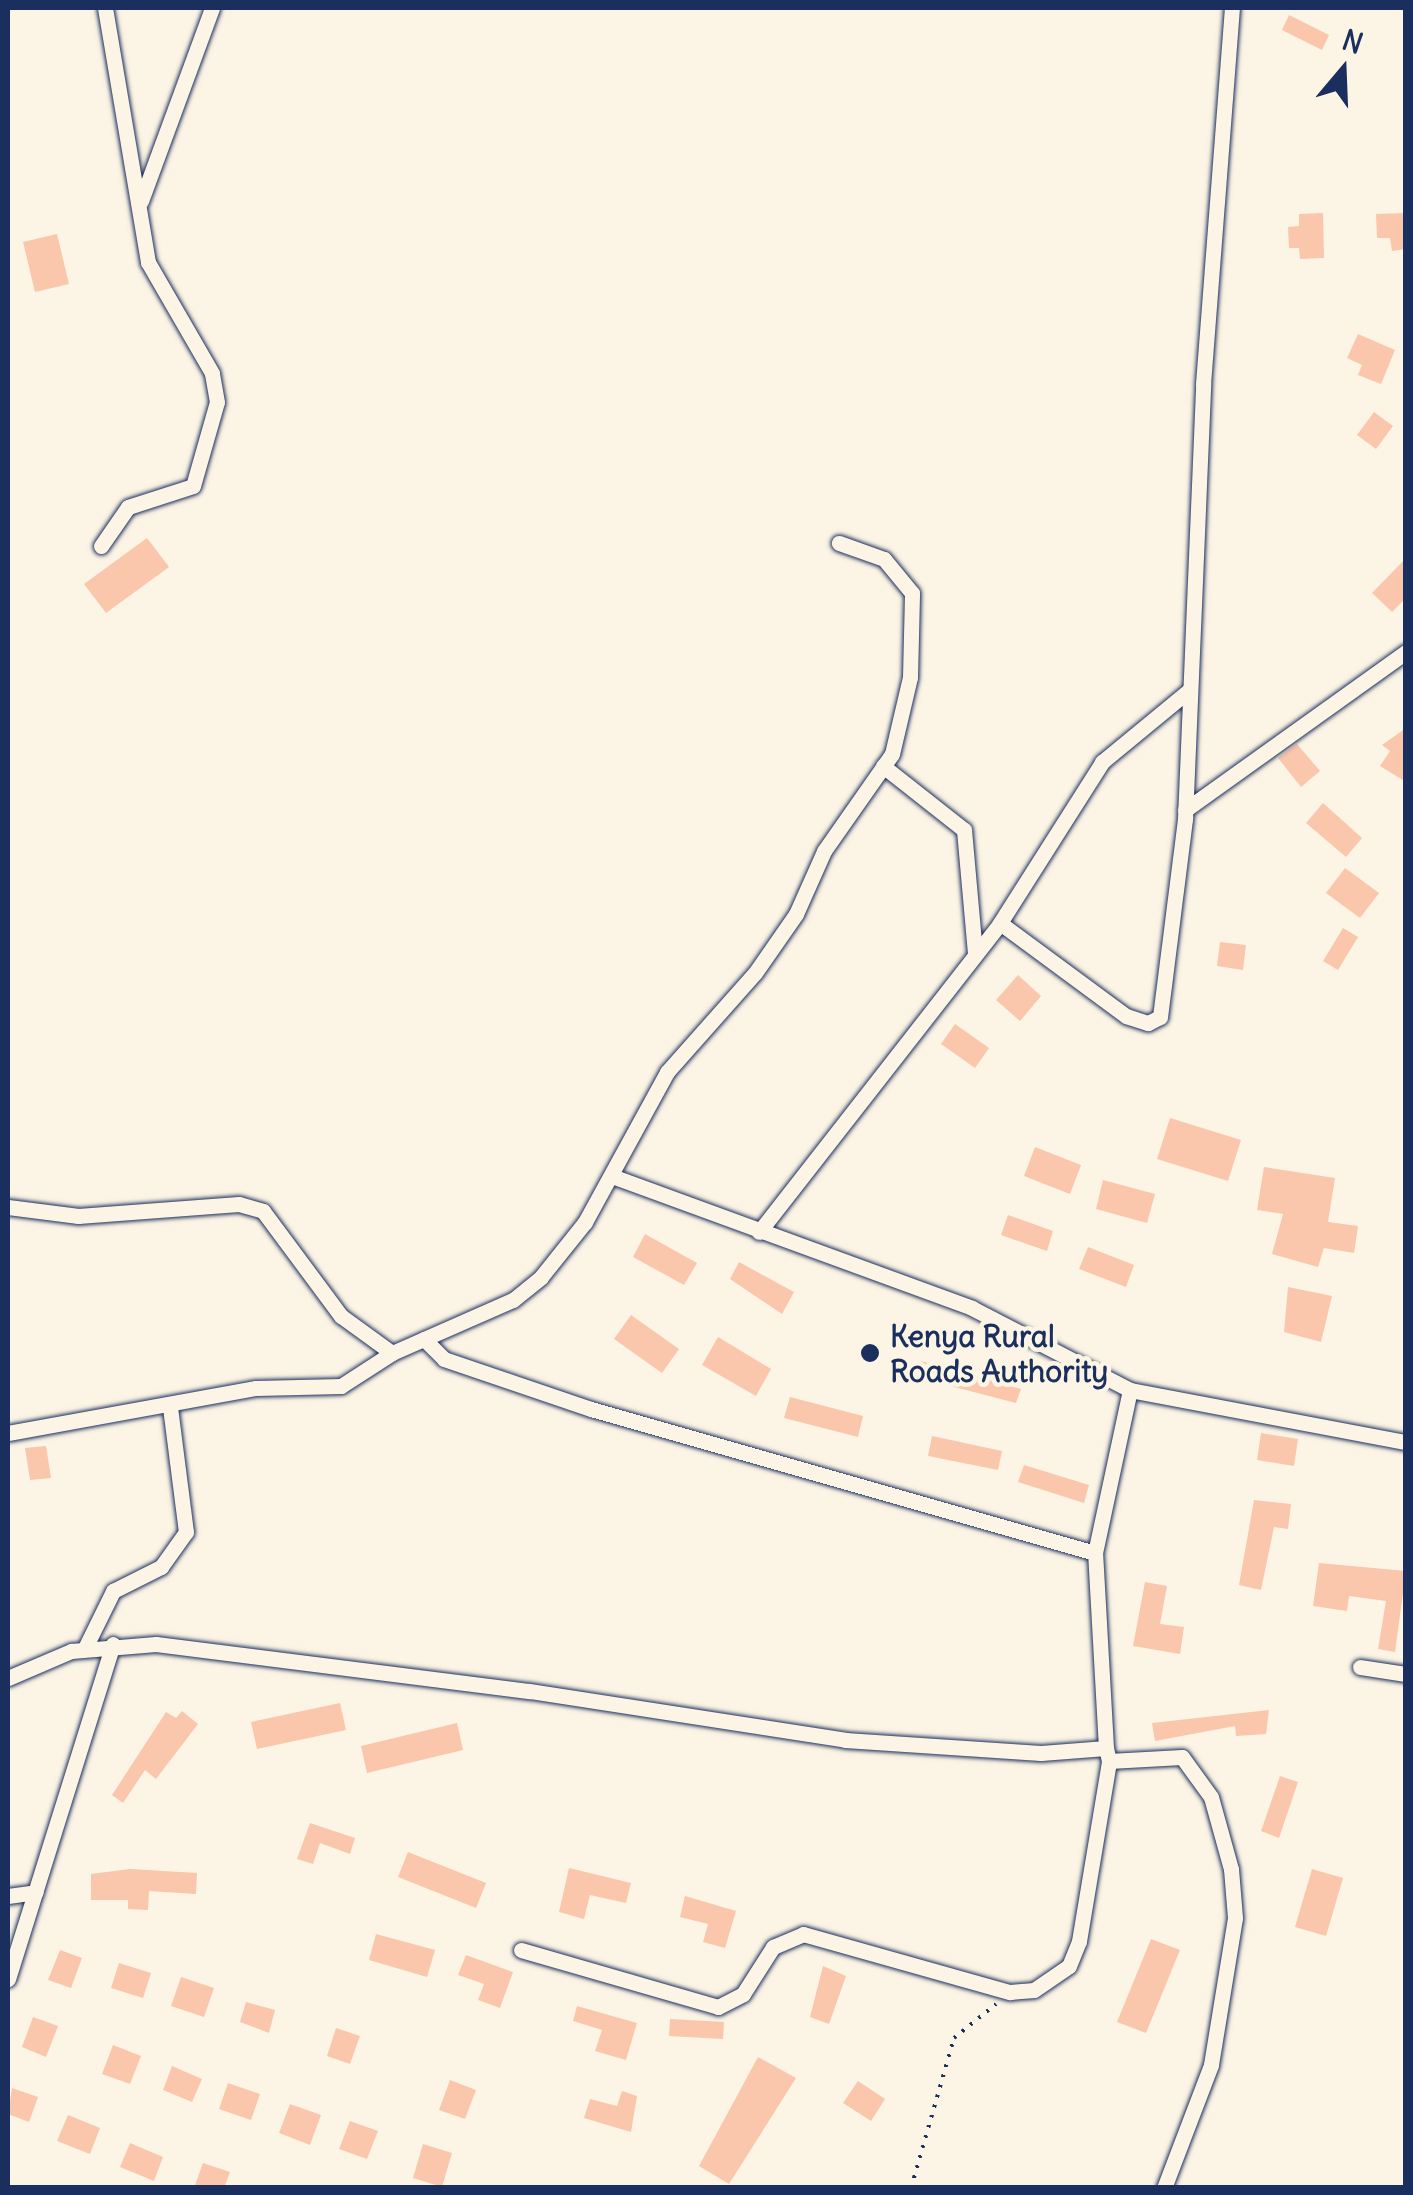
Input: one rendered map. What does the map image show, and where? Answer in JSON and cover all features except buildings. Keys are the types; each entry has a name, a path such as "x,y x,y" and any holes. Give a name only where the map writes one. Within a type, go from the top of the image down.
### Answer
{"street":[{"path":"102,546 128,508 194,486 218,402 212,373 148,262 105,8"},
{"path":"140,202 212,8"},
{"path":"1000,922 1126,1016 1148,1023 1160,1017 1170,981 1185,810 1188,691 1232,8"},
{"path":"8,1433 278,1386 340,1386 392,1353 528,1290 585,1222 667,1072 755,973 796,914 824,851 883,766 904,723 912,593 884,559 839,542"},
{"path":"1185,810 1406,652"},
{"path":"758,1232 1000,922 1102,762 1188,691"},
{"path":"883,766 964,830 975,954"},
{"path":"612,1176 972,1308 1130,1390 1406,1442"},
{"path":"8,1207 78,1216 239,1204 264,1211 341,1316 392,1353"},
{"path":"424,1339 444,1359 591,1409 1095,1553"},
{"path":"521,1950 718,2006 743,1994 773,1947 803,1934 1010,1992 1034,1990 1069,1966 1079,1942 1108,1755 1095,1553 1130,1390"},
{"path":"86,1648 113,1591 162,1566 186,1532 170,1407"},
{"path":"8,1979 113,1644"},
{"path":"8,1678 86,1648 113,1644 530,1691 845,1740 1040,1753 1182,1757 1211,1797 1231,1868 1235,1918 1211,2066 1164,2188"},
{"path":"1360,1667 1406,1674"},
{"path":"8,1896 36,1892"}],"path":[{"path":"911,2188 937,2081 954,2038 1008,2000"}],"place":[{"name":"Kenya Rural Roads Authority","path":"870,1353"}]}
